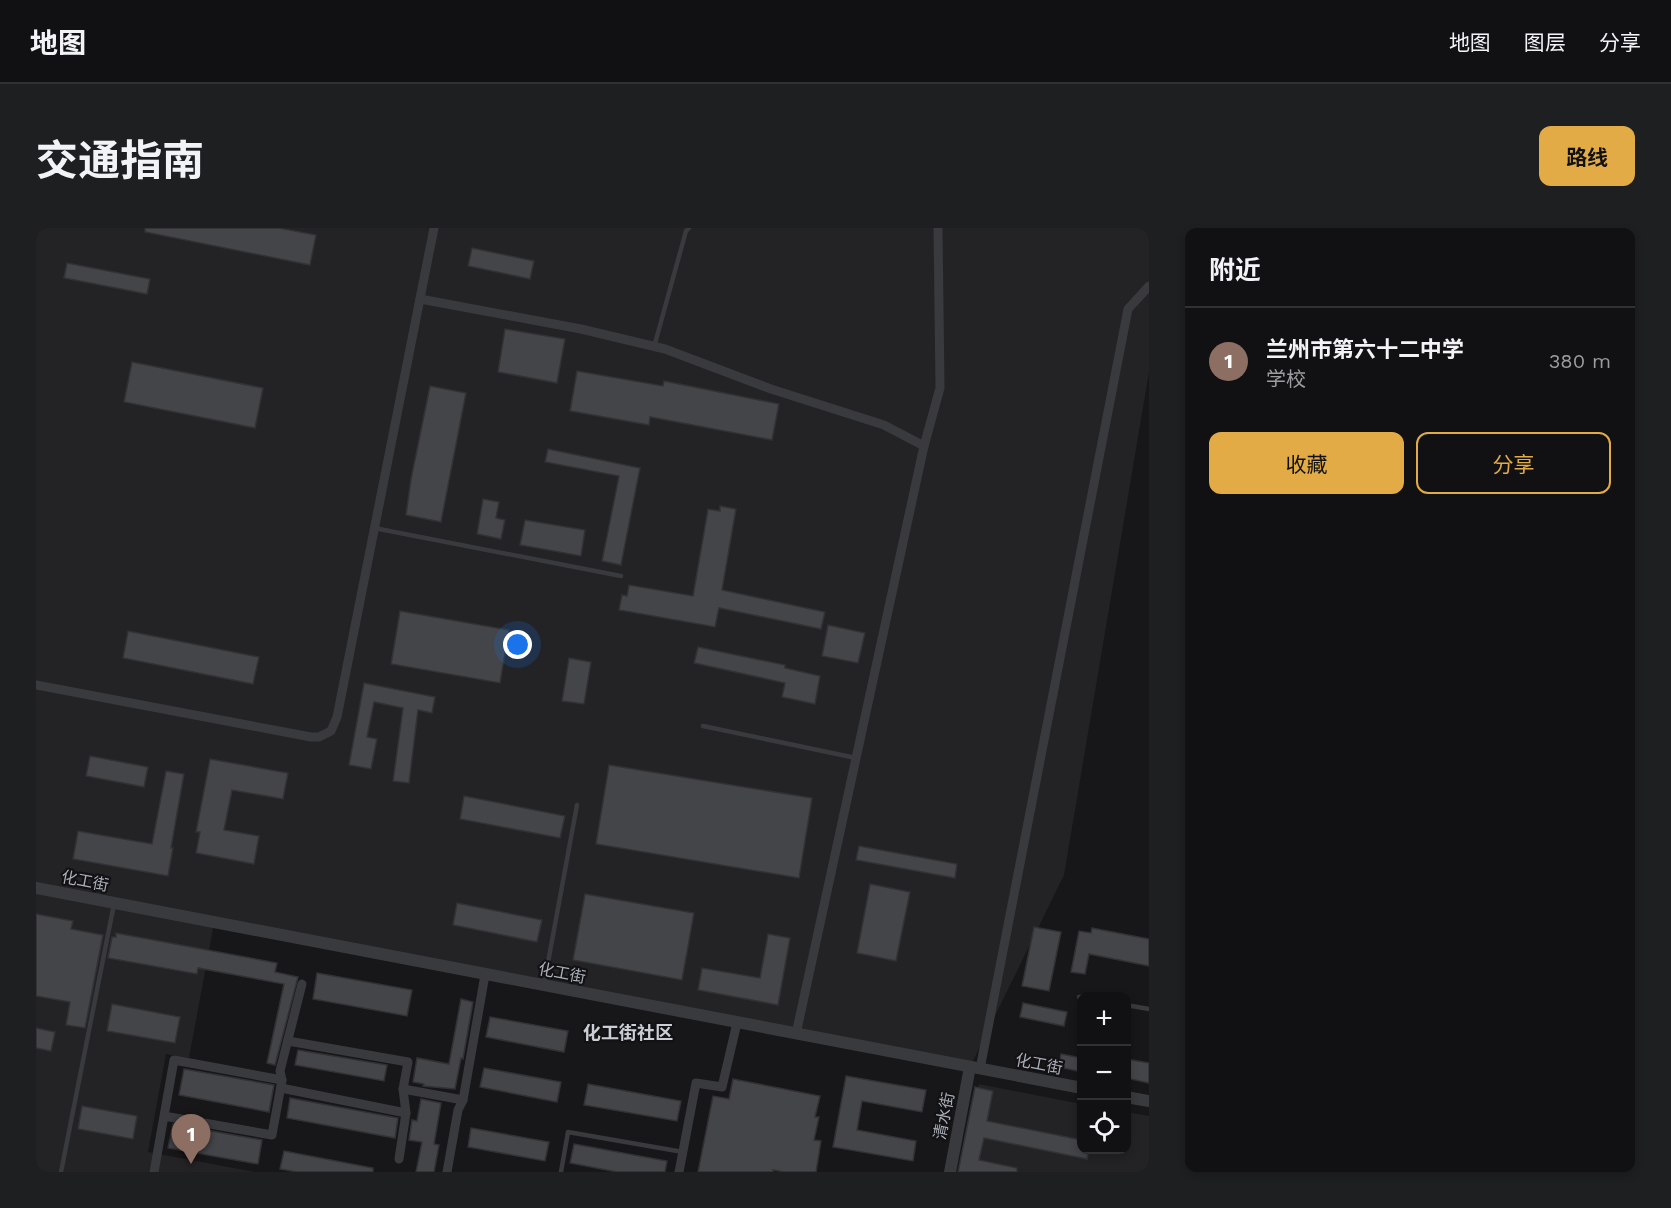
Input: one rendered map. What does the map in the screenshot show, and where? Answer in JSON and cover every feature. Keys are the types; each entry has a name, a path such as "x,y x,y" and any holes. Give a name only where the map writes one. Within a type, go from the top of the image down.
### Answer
{"street":[{"path":"36,685 311,737 325,735 331,731 335,724 434,228"},
{"path":"796,1034 924,446 940,388 938,228"},
{"path":"975,1068 1128,309 1149,286"},
{"path":"420,299 581,329 654,346 771,389 884,425 924,446"},
{"name":"化工街","path":"36,888 1077,1087"},
{"path":"447,1172 458,1110 464,1100 485,975"},
{"path":"164,1116 272,1135 282,1084 280,1071 302,984"},
{"path":"679,1172 696,1083 722,1088 736,1023"},
{"path":"288,1041 408,1062 403,1089 406,1113 399,1159"},
{"path":"154,1172 174,1060 406,1113"},
{"name":"清水街","path":"950,1172 975,1068"},
{"path":"403,1089 464,1100"},
{"path":"1131,1098 1149,1101"}],"lane":[{"path":"654,346 686,231 689,228"},
{"path":"374,528 621,576"},
{"path":"703,726 856,758"},
{"path":"543,986 576,805"},
{"path":"61,1172 114,903"},
{"path":"1131,1006 1149,1009"},
{"path":"561,1172 568,1132 683,1152"}],"shaded area":[{"path":"36,228 1149,228 1149,372 1064,875 970,1067 214,923 189,1058 166,1054 148,1152 255,1172 36,1172"},
{"path":"979,1084 1077,1103 1077,1154 1131,1154 1131,1113 1149,1116 1149,1172 962,1172"}],"building":[{"path":"145,228 279,228 316,235 310,265 145,232"},
{"path":"472,248 534,261 530,279 468,266"},
{"path":"67,263 150,279 147,294 64,278"},
{"path":"505,329 565,339 557,383 498,372"},
{"path":"132,362 263,388 255,428 124,402"},
{"path":"577,371 663,386 664,381 779,404 772,440 650,417 649,425 570,411"},
{"path":"430,386 466,393 441,522 406,515"},
{"path":"548,449 640,468 621,565 602,561 619,476 545,462"},
{"path":"483,499 499,502 496,518 505,520 501,539 477,534"},
{"path":"720,506 736,509 722,590 825,612 821,629 719,608 715,627 619,610 622,595 627,596 629,585 693,596 708,509 720,511"},
{"path":"525,520 585,530 581,556 520,545"},
{"path":"400,611 509,630 500,683 391,664"},
{"path":"828,625 865,633 858,663 822,656"},
{"path":"128,631 259,657 253,684 123,658"},
{"path":"698,647 785,665 785,668 820,676 815,704 782,697 785,683 694,663"},
{"path":"569,658 591,662 584,704 562,701"},
{"path":"364,683 435,697 432,713 418,710 409,783 393,781 403,708 374,702 367,737 377,739 371,769 349,765"},
{"path":"90,756 148,767 144,787 86,776"},
{"path":"210,759 288,773 283,799 232,790 224,830 259,836 254,864 196,853 200,832 196,832"},
{"path":"609,765 812,798 799,878 596,844"},
{"path":"166,771 184,774 168,876 73,859 78,831 152,844"},
{"path":"464,796 565,816 560,838 460,819"},
{"path":"859,846 957,864 955,878 856,860"},
{"path":"870,884 910,892 896,961 857,953"},
{"path":"585,894 694,913 682,980 573,960"},
{"path":"457,903 542,920 537,942 453,925"},
{"path":"36,914 73,921 71,929 103,935 85,1028 66,1025 70,1002 36,996"},
{"path":"1034,927 1061,932 1049,991 1022,986"},
{"path":"1092,928 1149,939 1149,966 1089,954 1085,974 1071,972 1079,931 1091,933"},
{"path":"116,933 277,963 275,972 298,977 275,1065 267,1063 284,984 198,968 197,974 108,958 112,937 116,937"},
{"path":"768,934 790,938 778,1005 698,990 702,968 760,978"},
{"path":"317,973 412,990 407,1016 313,999"},
{"path":"461,999 473,1002 455,1089 423,1086 424,1084 413,1082 417,1058 449,1064"},
{"path":"1023,1003 1067,1012 1064,1026 1020,1017"},
{"path":"112,1004 180,1017 175,1043 107,1031"},
{"path":"490,1017 568,1031 564,1052 486,1037"},
{"path":"36,1028 55,1032 51,1051 36,1048"},
{"path":"298,1050 387,1065 384,1081 295,1065"},
{"path":"1061,1054 1077,1057 1077,1071 1059,1067"},
{"path":"1131,1060 1149,1063 1149,1083 1131,1079"},
{"path":"484,1068 561,1082 557,1102 480,1087"},
{"path":"184,1069 274,1085 269,1112 179,1095"},
{"path":"846,1076 926,1090 922,1112 862,1101 857,1130 916,1141 913,1161 833,1147"},
{"path":"733,1079 820,1096 815,1117 819,1117 814,1140 821,1141 816,1172 773,1170 773,1172 698,1172 713,1096 729,1099"},
{"path":"588,1084 681,1101 677,1121 584,1105"},
{"path":"975,1087 993,1091 987,1121 1077,1139 1077,1154 1088,1154 1087,1159 984,1138 979,1160 1017,1168 1017,1172 958,1172"},
{"path":"290,1098 398,1118 395,1138 287,1118"},
{"path":"421,1099 441,1103 434,1144 439,1145 434,1172 416,1172 422,1142 409,1140 412,1120 417,1121"},
{"path":"82,1106 137,1116 133,1139 78,1129"},
{"path":"173,1124 262,1140 258,1164 168,1148"},
{"path":"471,1128 549,1142 545,1161 468,1147"},
{"path":"574,1144 667,1161 665,1172 617,1172 570,1163"},
{"path":"284,1151 373,1168 373,1172 297,1172 280,1169"}],"place":[{"name":"兰州市第六十二中学","path":"191,1164"}],"district":[{"name":"化工街社区","path":"628,1032"}]}
